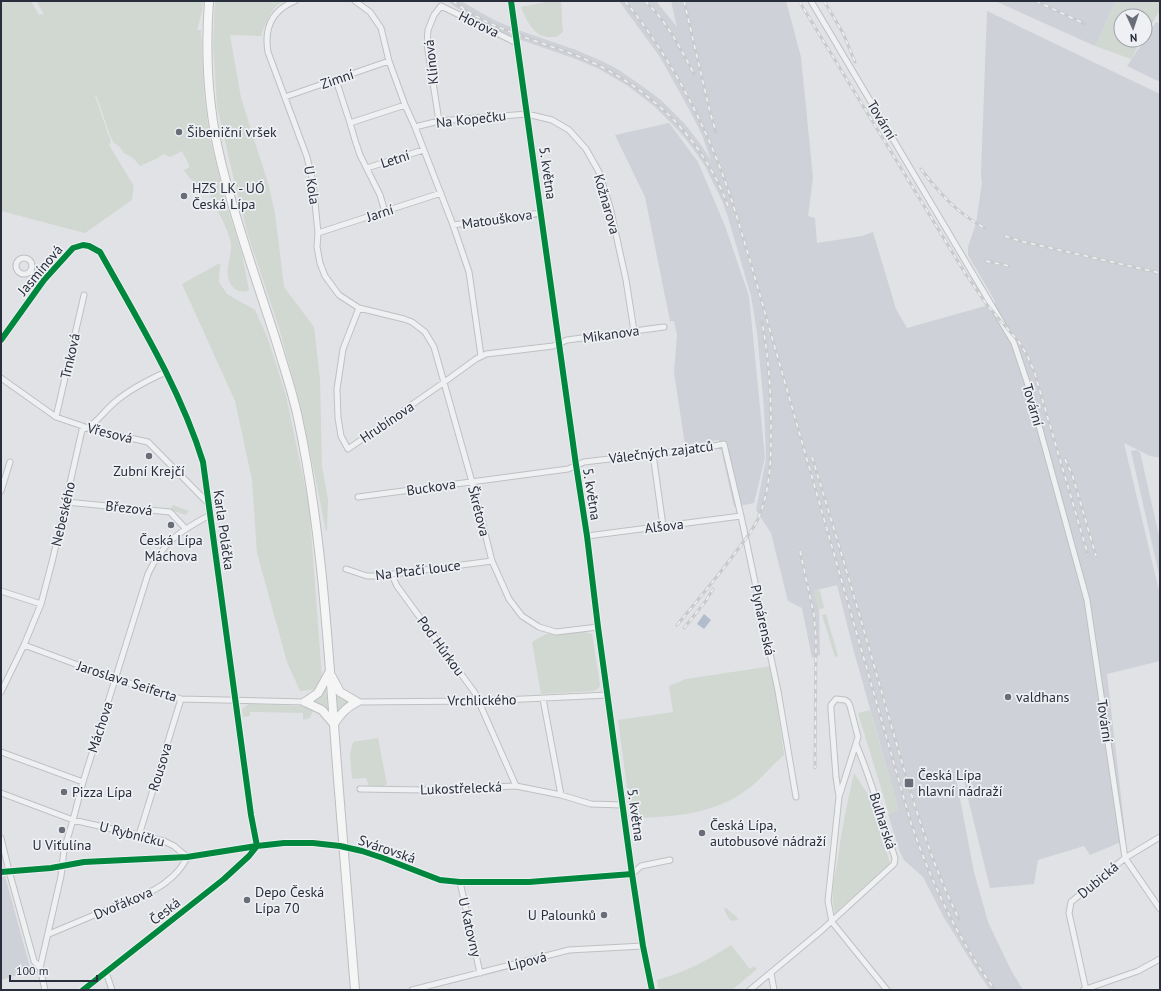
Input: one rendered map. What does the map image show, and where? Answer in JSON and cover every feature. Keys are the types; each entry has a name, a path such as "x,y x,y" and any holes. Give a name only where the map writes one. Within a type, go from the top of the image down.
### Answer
{"main road":[{"path":"209,1 208,66 214,128 220,161 298,416 314,507 330,672 355,990"},
{"path":"330,672 340,692 357,702"},
{"path":"305,702 318,693 330,672"},
{"path":"305,702 322,710 334,724"},
{"path":"334,724 340,714 349,706 357,702"}],"street":[{"name":"U Kola","path":"295,1 284,6 271,21 267,31 266,42 268,52 307,157 313,182 318,233 317,247 320,264 325,276 339,295 359,308 404,319 419,327"},
{"path":"355,1 370,12 381,28 389,61 405,105 441,193 470,272 478,347 481,356"},
{"name":"5. května","path":"512,1 587,536 622,805 643,946 652,990"},
{"name":"Tovární","path":"811,1 1014,343 1027,382 1087,600 1125,858"},
{"name":"Horova","path":"441,6 518,43"},
{"name":"Klínová","path":"439,121 427,44 428,30 434,15 441,6"},
{"name":"Zimní","path":"285,97 389,61"},
{"path":"336,80 355,140 380,195 385,212"},
{"path":"350,123 405,105"},
{"name":"Na Kopečku","path":"415,127 439,121 527,114"},
{"name":"Kožnarova","path":"527,114 552,120 569,130 586,149 599,172 610,207 626,280 634,331"},
{"name":"Letní","path":"367,168 423,150"},
{"name":"Jarní","path":"318,233 441,193"},
{"name":"Matouškova","path":"453,225 541,213"},
{"name":"Jasmínová","path":"1,340 44,280 73,248 83,245 88,246"},
{"name":"Karla Poláčka","path":"88,246 100,252 166,372 197,442 204,462 208,503 257,846"},
{"path":"30,271 44,280"},
{"name":"Trnková","path":"56,417 84,295"},
{"name":"Hrubínova","path":"359,308 343,349 337,389 338,418 341,436 348,449 481,356 486,354 559,344"},
{"name":"Škrétova","path":"419,327 429,338 434,347 443,384 472,482 492,561 509,599 522,616 538,627 556,632 598,627"},
{"name":"Mikanova","path":"559,344 567,340 664,327"},
{"name":"Nebeského","path":"1,692 24,645 41,604 82,430 92,426 104,412 137,386 166,372"},
{"name":"Vřesová","path":"1,378 56,417 94,430 148,442 208,503"},
{"name":"Válečných zajatců","path":"576,465 584,462 703,448 724,444"},
{"name":"Plynárenská","path":"724,444 741,516 778,691 796,797"},
{"path":"653,454 663,526"},
{"path":"1,490 10,462"},
{"name":"Buckova","path":"358,497 568,469 576,465"},
{"name":"Březová","path":"66,502 170,512 185,528"},
{"name":"Máchova","path":"40,968 49,934 64,850 83,782 148,574 155,558 173,538 185,528 210,515"},
{"name":"Alšova","path":"587,536 741,516"},
{"name":"Na Ptačí louce","path":"346,569 367,576 392,575 492,561"},
{"name":"Pod Hůrkou","path":"392,575 397,586 454,663 479,701 516,786"},
{"path":"1,591 41,604"},
{"name":"Jaroslava Seiferta","path":"24,645 116,679 181,700 305,702"},
{"name":"Vrchlického","path":"357,702 479,701 608,695"},
{"path":"543,699 561,795"},
{"name":"Bulharská","path":"832,922 828,901 839,797 858,737 850,706 845,700 836,699 831,705 830,710 839,797"},
{"name":"Rousova","path":"139,835 181,700"},
{"name":"Bulharská","path":"750,990 832,922 894,864 895,858 876,796 856,744"},
{"path":"1,752 83,782"},
{"name":"Lukostřelecká","path":"360,790 423,790 516,786 561,795 591,804 622,805"},
{"name":"U Rybníčku","path":"1,793 73,820 164,841 174,846 187,857"},
{"name":"Dubická","path":"1085,990 1069,913 1071,902 1125,858 1160,837"},
{"path":"1,838 34,961 40,968 45,990"},
{"name":"Svárovská","path":"1,872 62,866 84,862 187,857 284,843 313,843 340,846 383,858 440,880 460,882 529,882 632,874"},
{"name":"Česká","path":"112,990 106,972 224,879 249,856 257,846"},
{"name":"Dvořákova","path":"49,934 163,885 184,864 187,857"},
{"path":"1125,858 1160,909"},
{"path":"632,874 640,866 670,860"},
{"name":"U Katovny","path":"460,882 480,973"},
{"path":"832,922 888,990"},
{"name":"Lípová","path":"412,990 569,950 643,946"},
{"path":"1085,990 1138,972 1160,959"},
{"path":"771,973 774,990"}],"shaded area":[{"path":"1,1 31,1 39,15 44,14 36,1 203,1 202,12 197,30 201,30 204,94 209,134 224,197 242,254 249,290 238,291 230,284 228,267 231,244 228,233 209,193 205,193 184,170 190,167 182,151 170,157 163,154 158,158 140,166 133,158 124,153 119,146 114,143 96,95 95,96 111,142 109,145 134,186 132,200 85,233 1,211"},
{"path":"215,1 284,1 272,12 261,36 230,35 241,98 268,183 275,213 284,287 314,327 320,379 322,466 328,500 327,531 302,412 279,328 248,235 217,106 213,44"},
{"path":"447,1 461,1 494,20 576,50 619,70 661,100 684,123 711,160 702,135 660,57 619,1 656,1 677,27 671,1 786,1 801,57 813,178 808,216 815,218 817,243 862,236 873,232 896,309 907,328 996,303 968,255 968,247 976,223 982,183 981,174 987,11 1160,94 1160,458 1150,456 1124,443 1160,595 1160,661 1107,674 1126,840 1090,855 1084,846 1038,860 1034,884 990,888 963,778 956,778 974,872 988,922 1011,970 1023,990 990,990 943,916 923,877 904,860 899,850 888,814 899,811 854,652 837,585 814,591 819,609 820,655 812,658 802,608 788,601 771,533 756,510 766,459 764,408 757,332 751,296 728,217 705,166 677,129 655,107 628,86 599,69 573,58 490,28 470,17"},
{"path":"551,1 561,2 563,31 560,35 546,37 536,32 532,28 521,7"},
{"path":"995,1 1116,1 1095,46"},
{"path":"1116,1 1160,1 1160,10 1153,22 1153,8 1113,8 1113,48 1137,48 1131,59 1095,46"},
{"path":"1156,22 1160,24 1160,82 1127,66 1139,48 1153,48 1153,27"},
{"path":"669,123 698,162 725,226 749,296 765,458 754,503 734,507 719,440 685,445 674,372 677,335 674,321 670,321 645,197 615,135"},
{"path":"220,263 219,282 227,294 255,310 268,339 286,396 309,505 322,678 321,689 300,691 287,662 257,553 252,480 235,401 182,284"},
{"path":"1137,450 1140,452 1160,540 1160,579 1131,451"},
{"path":"173,505 189,511 186,515 170,510"},
{"path":"814,591 820,591 824,608 819,609"},
{"path":"826,614 838,656 835,657 822,615"},
{"path":"584,632 592,634 600,684 599,688 594,691 541,694 532,642 546,634"},
{"path":"772,666 784,755 748,789 735,798 721,804 692,813 662,817 631,818 618,720 673,712 669,686 686,679"},
{"path":"325,687 328,712 310,702 320,696"},
{"path":"336,693 349,702 338,711"},
{"path":"249,704 314,708 310,718 303,720 303,713 250,712 250,716 243,717 242,709"},
{"path":"870,710 899,811 889,814 858,713"},
{"path":"378,738 387,784 383,786 369,787 366,778 352,779 350,755 353,742"},
{"path":"854,773 869,796 890,863 835,913 833,901 834,882 844,818"},
{"path":"5,876 31,971 1,980 1,877"},
{"path":"726,908 739,919 733,921 729,919 724,909"},
{"path":"731,945 750,969 754,966 757,969 732,990 659,990 657,980 696,966"}],"water":[{"path":"704,614 711,620 704,629 697,624"}],"railway":[{"path":"453,1 467,11 496,26 575,55 600,66 647,96 668,114 703,156 717,180 728,206"},
{"path":"625,1 656,42 695,110 725,181 749,257 911,823 927,867 957,931 995,990"},
{"path":"645,1 658,15 671,33 694,74"},
{"path":"684,1 716,132"},
{"path":"799,1 965,273 987,305 1019,342 1027,355 1034,371 1088,555"},
{"path":"824,1 843,33 855,62"},
{"path":"1036,1 1085,24"},
{"path":"921,169 958,210 985,228"},
{"path":"1005,236 1020,241 1160,273"},
{"path":"986,261 1009,266"},
{"path":"677,625 716,578 753,528 765,499 770,466 771,417 768,363 762,322"},
{"path":"812,457 918,817 947,894 959,919"},
{"path":"1065,459 1072,474 1096,556"},
{"path":"800,551 814,615 816,639 815,768"},
{"path":"684,628 705,602 713,589"}],"cycle path":[{"path":"511,1 587,536 632,874 643,946 652,990"},
{"path":"1,340 44,280 73,248 83,245 89,246 100,252 170,381 183,408 203,462 251,815 257,846"},
{"path":"1,872 51,868 84,862 187,857 284,843 313,843 340,846 362,851 440,880 460,882 529,882 632,874"},
{"path":"83,990 224,879 249,856 257,846"}],"place":[{"name":"Šibeniční vršek","path":"179,132"},
{"name":"HZS LK - UÓ Česká Lípa","path":"184,196"},
{"name":"Zubní Krejčí","path":"149,456"},
{"name":"Česká Lípa Máchova","path":"171,525"},
{"name":"valdhans","path":"1008,697"},
{"name":"Česká Lípa hlavní nádraží","path":"909,783"},
{"name":"Pizza Lípa","path":"64,792"},
{"name":"U Viťulína","path":"62,830"},
{"name":"Česká Lípa, autobusové nádraží","path":"702,833"},
{"name":"Depo Česká Lípa 70","path":"247,900"},
{"name":"U Palounků","path":"604,915"}]}
